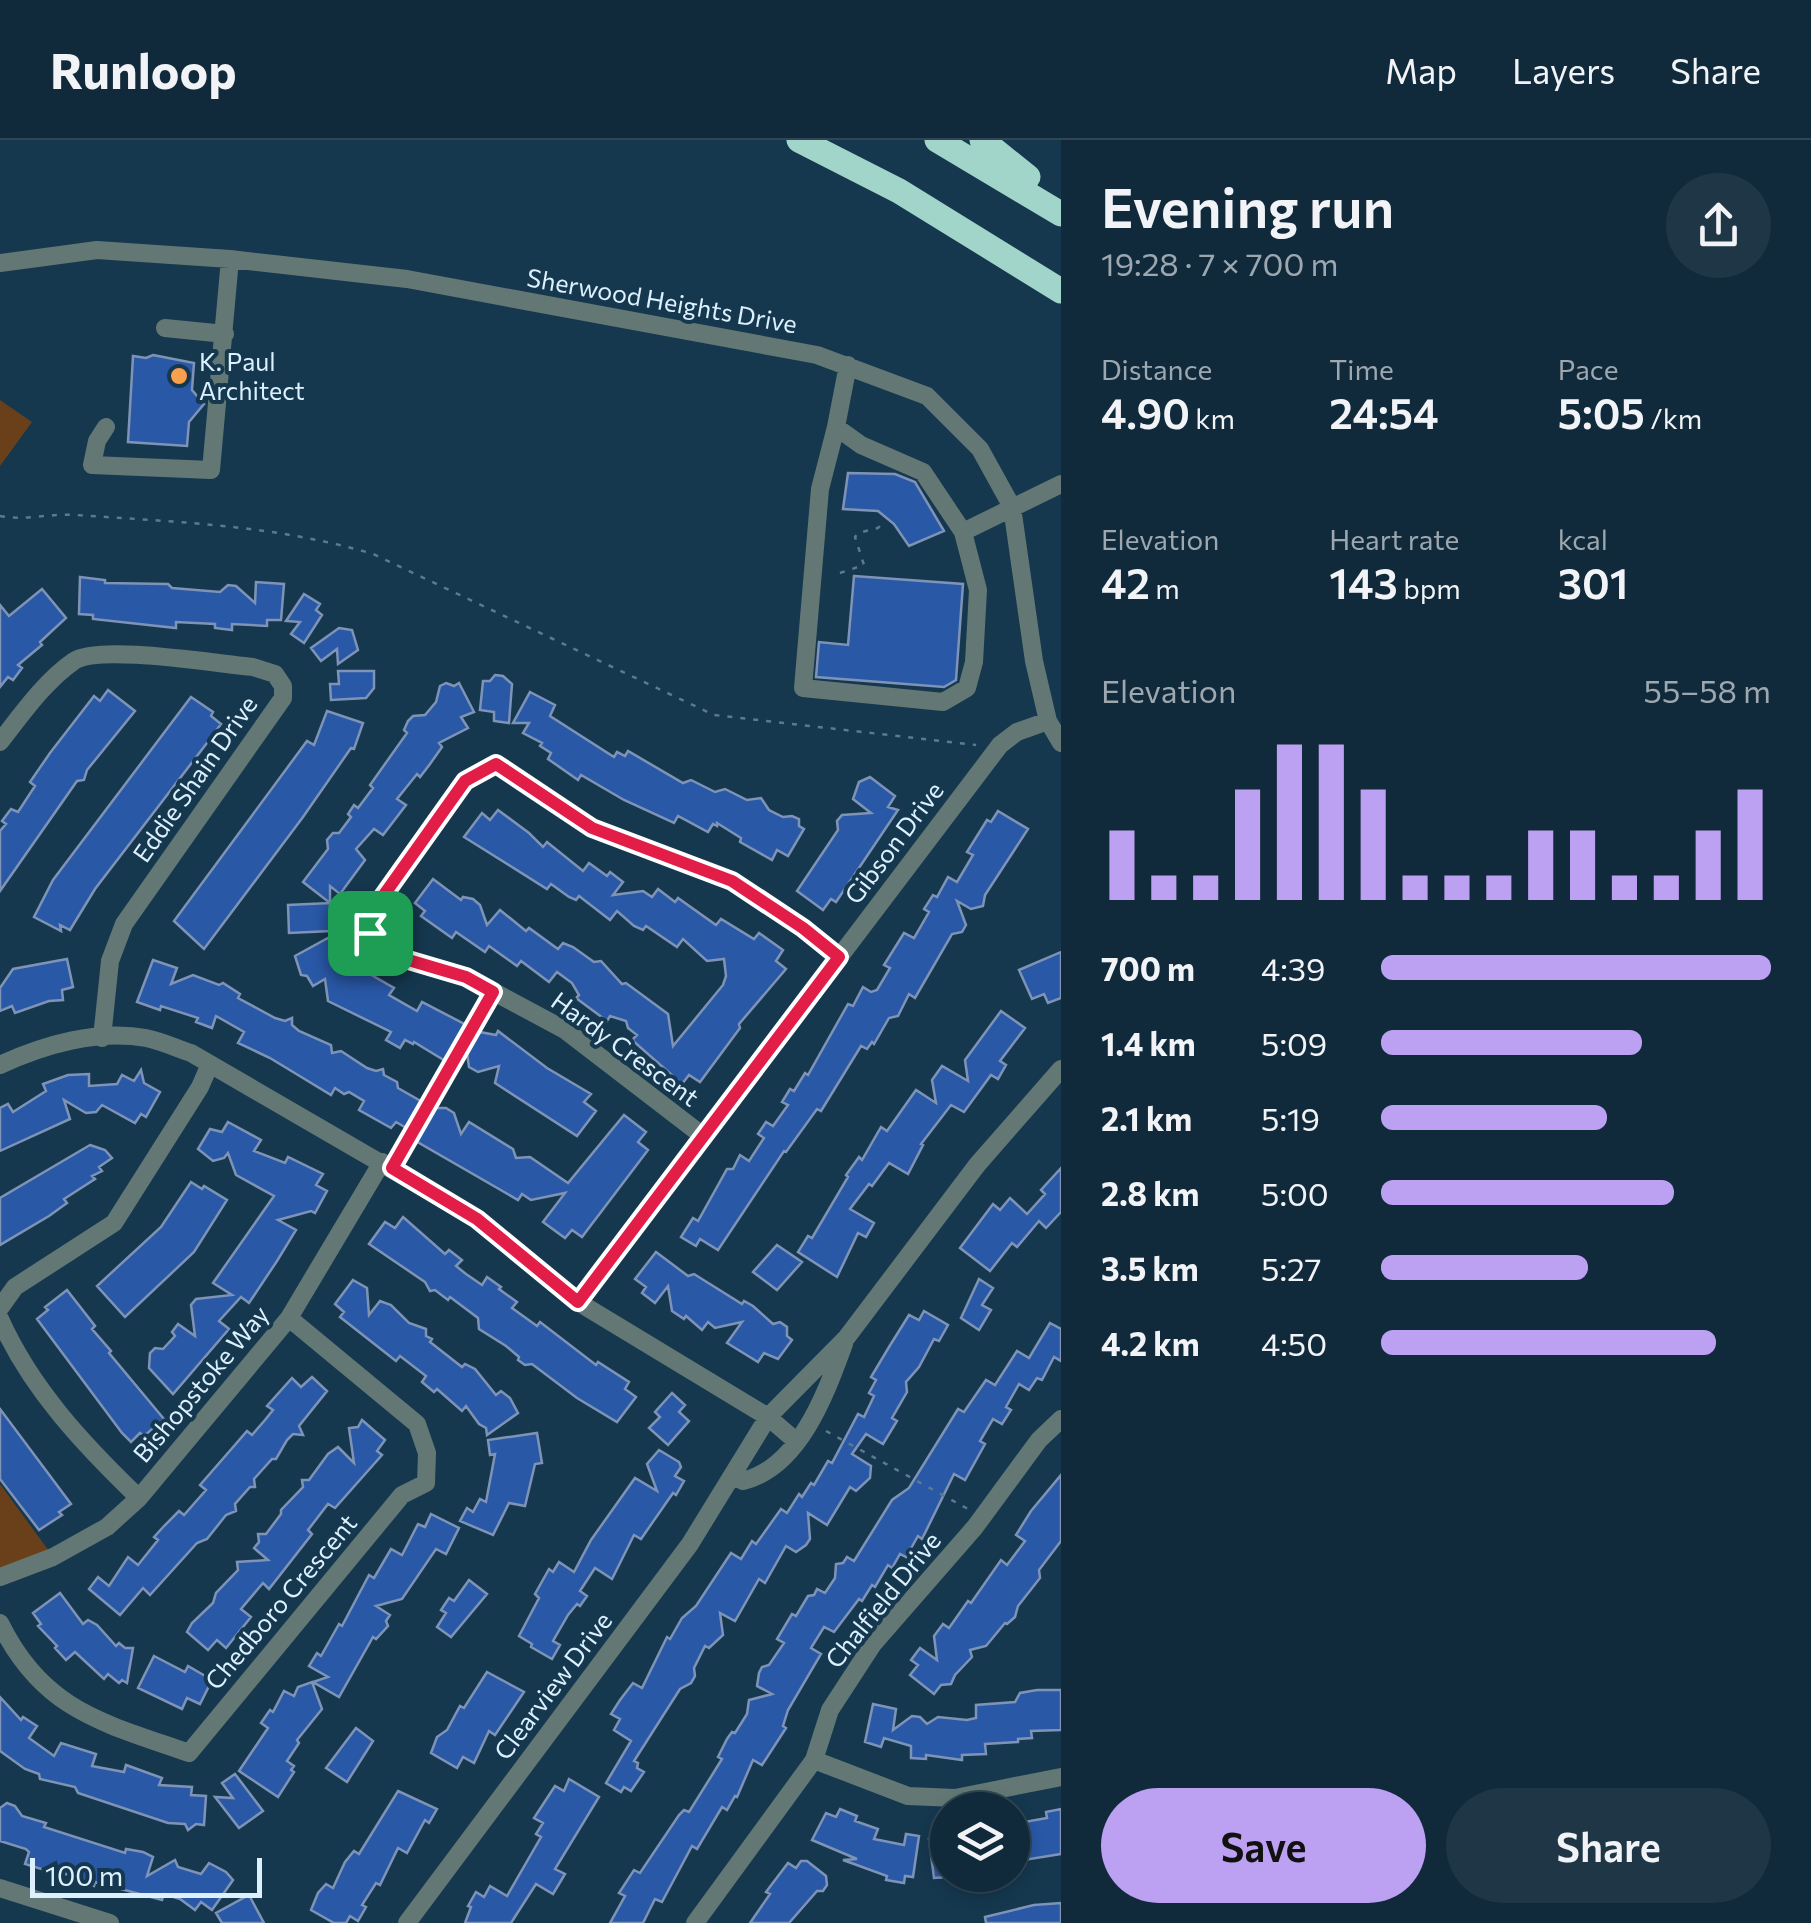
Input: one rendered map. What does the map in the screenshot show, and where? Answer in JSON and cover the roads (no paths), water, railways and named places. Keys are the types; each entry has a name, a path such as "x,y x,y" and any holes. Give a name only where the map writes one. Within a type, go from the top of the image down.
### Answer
{"highway":[{"path":"800,140 899,191 1061,291"},
{"path":"937,140 1061,214"},
{"path":"982,140 1061,200"}],"street":[{"name":"Sherwood Heights Drive","path":"0,263 97,250 230,259 407,280 817,355 927,396 980,449 1012,507 1034,661 1048,722 1061,743"},
{"path":"106,427 97,442 92,466 211,470 230,259"},
{"path":"165,328 225,334"},
{"path":"836,427 861,445 923,472 964,532 978,590 974,662 968,688 943,702 803,688 820,489 848,365"},
{"path":"964,532 1061,484"},
{"name":"Eddie Shain Drive","path":"0,742 31,702 77,659 106,653 253,667 276,674 283,686 283,698 124,924 110,960 102,1038"},
{"name":"Gibson Drive","path":"578,1302 1000,745 1018,732 1048,722"},
{"name":"Hardy Crescent","path":"703,1136 564,1030 466,977 388,954 370,933 376,906 465,781 496,764 592,828 732,881 839,957"},
{"path":"0,1065 40,1046 102,1038 145,1038 191,1053 477,1219 578,1302 768,1417 796,1442"},
{"path":"0,1308 15,1287 114,1223 200,1087 210,1064"},
{"name":"Clearview Drive","path":"407,1923 690,1544 768,1417 846,1338 977,1165 1061,1069"},
{"name":"Bishopstoke Way","path":"0,1577 53,1558 108,1527 139,1498 289,1318 387,1165"},
{"name":"Chedboro Crescent","path":"0,1623 15,1654 43,1684 78,1712 189,1753 402,1496 426,1483 427,1452 416,1424 289,1318"},
{"path":"0,1319 16,1357 83,1444 139,1498"},
{"name":"Clearview Drive","path":"733,1475 743,1481 761,1476 796,1442 824,1399 846,1338"},
{"name":"Chalfield Drive","path":"695,1923 814,1760 830,1710 873,1644 982,1517 1039,1440 1061,1419"},
{"path":"814,1760 908,1796 955,1798 1061,1777"},
{"path":"0,1888 110,1923"}],"place":[{"name":"K. Paul Architect","path":"179,376"}]}
